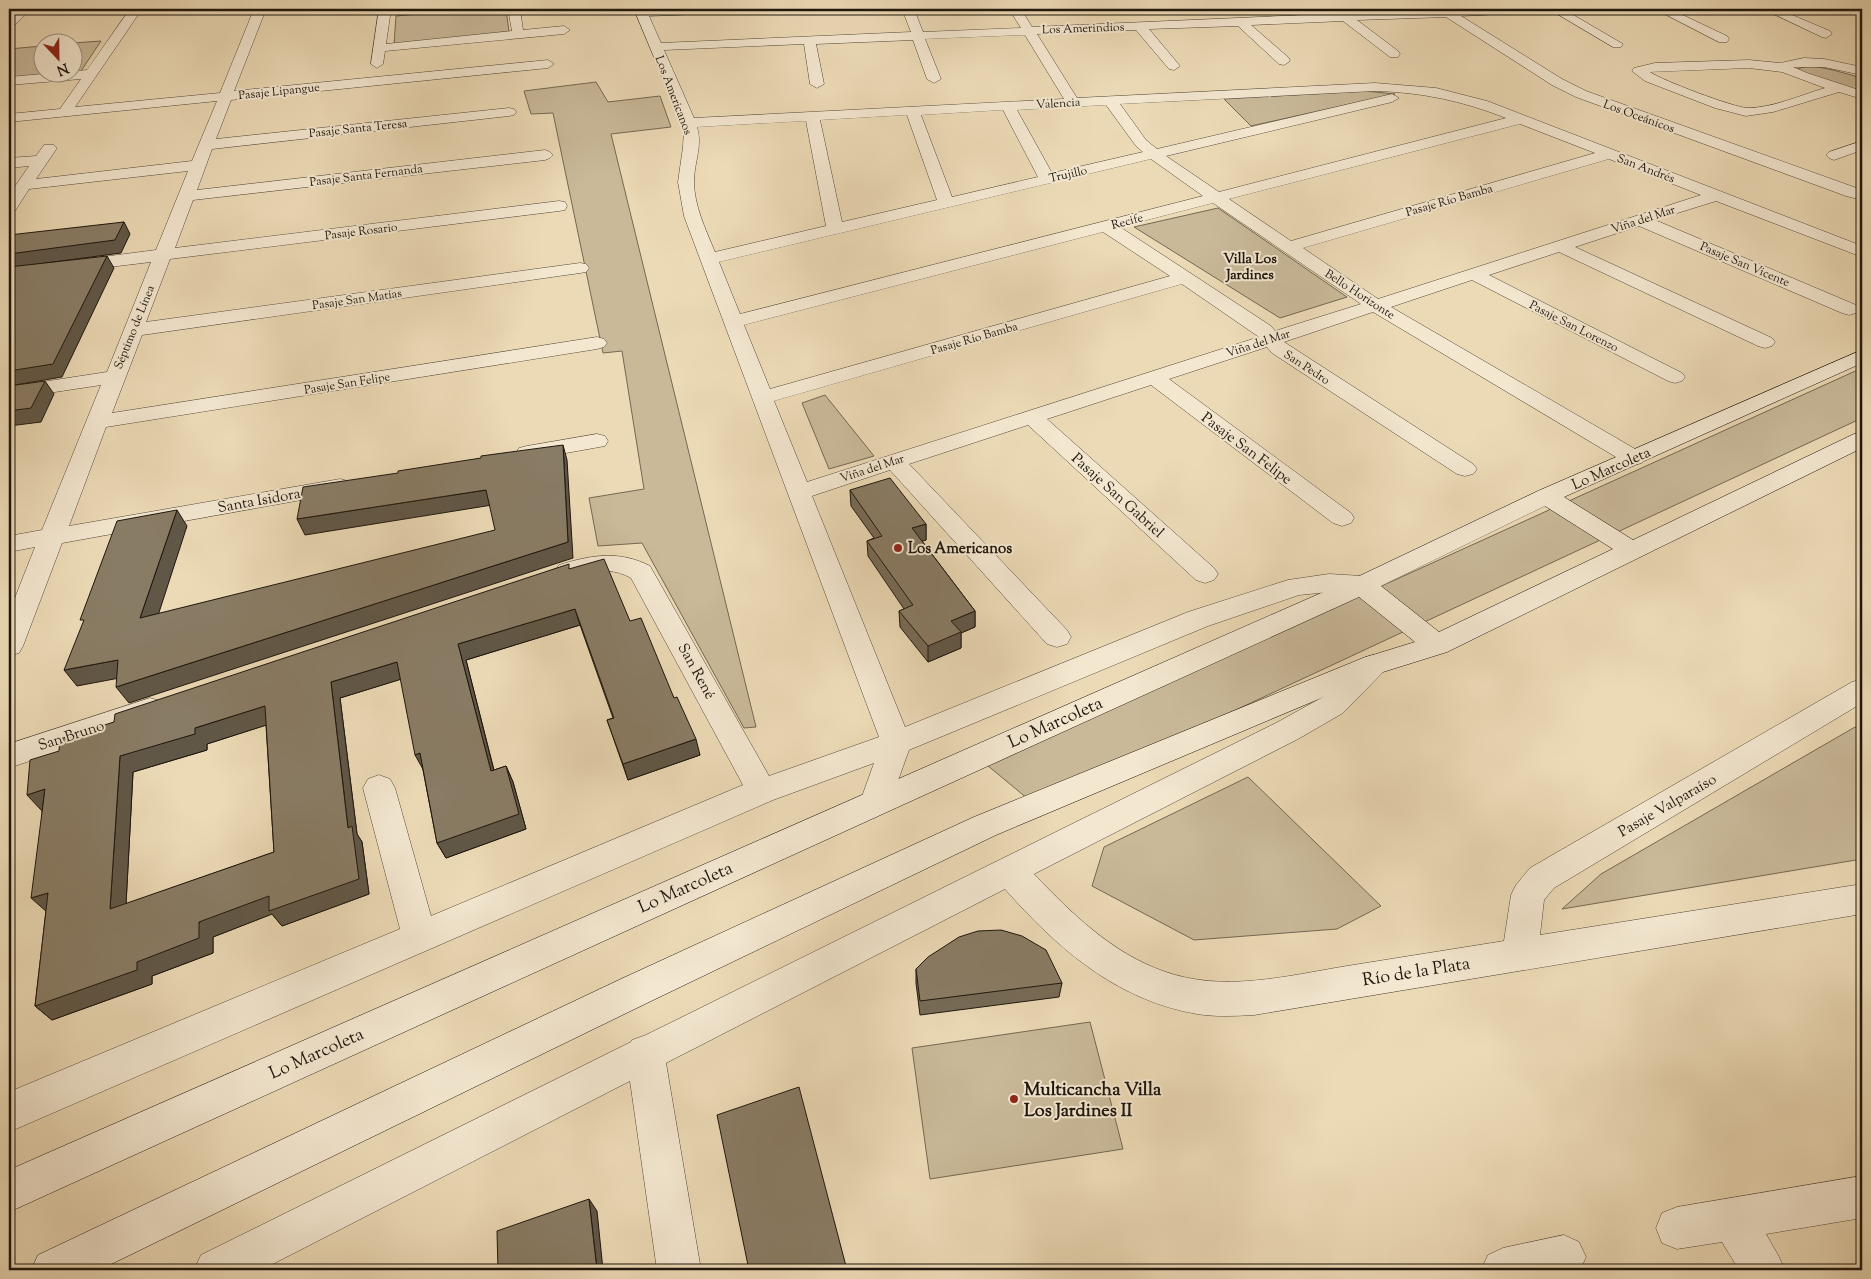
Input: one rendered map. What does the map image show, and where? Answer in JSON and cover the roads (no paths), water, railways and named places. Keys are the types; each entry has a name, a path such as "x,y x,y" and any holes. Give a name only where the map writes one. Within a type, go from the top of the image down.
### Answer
{"street":[{"path":"9,24 24,9"},
{"path":"65,112 136,9"},
{"name":"Séptimo de Línea","path":"9,646 260,9"},
{"path":"374,81 385,9"},
{"path":"514,9 518,34"},
{"path":"640,11 748,9"},
{"path":"908,9 934,79"},
{"path":"1015,9 1073,102"},
{"path":"1323,9 1339,17 1394,54"},
{"name":"Los Amerindios","path":"656,47 1029,31 1142,22 1241,22 1445,11 1540,9"},
{"path":"1555,9 1617,44"},
{"path":"1661,9 1723,40"},
{"path":"1769,9 1826,34"},
{"name":"Los Americanos","path":"640,11 692,136 686,179 686,191 692,216 896,743"},
{"name":"Los Oceánicos","path":"1445,11 1557,82 1580,94 1859,198"},
{"path":"1142,22 1174,66"},
{"path":"1241,22 1284,61"},
{"path":"380,48 564,30"},
{"path":"809,40 817,84"},
{"path":"1785,68 1785,65 1792,63 1813,62 1862,71"},
{"name":"Pasaje Lipangue","path":"9,118 548,64"},
{"path":"1839,88 1768,109 1746,112 1659,82 1643,75 1639,71 1655,67 1749,64 1785,68 1862,96"},
{"path":"9,81 91,74"},
{"name":"Valencia","path":"688,123 1375,87 1427,90"},
{"name":"San Andrés","path":"1427,90 1466,99 1521,119 1862,252"},
{"name":"Trujillo","path":"709,259 1427,90"},
{"path":"1207,95 1218,107"},
{"name":"Bello Horizonte","path":"1110,100 1141,144 1216,198 1376,306 1634,458"},
{"path":"1008,106 1047,179"},
{"path":"913,111 946,203"},
{"name":"Pasaje Santa Teresa","path":"206,145 509,112"},
{"path":"812,116 835,229"},
{"name":"Recife","path":"733,322 1521,119"},
{"path":"1230,120 1241,134"},
{"path":"1834,155 1862,145"},
{"path":"9,163 44,154 9,207"},
{"name":"Pasaje Río Bamba","path":"1289,247 1610,154"},
{"name":"Pasaje Santa Fernanda","path":"186,196 545,155"},
{"path":"24,184 199,165"},
{"name":"Viña del Mar","path":"799,492 1717,195"},
{"name":"Pasaje Rosario","path":"9,274 559,206"},
{"name":"Pasaje San Vicente","path":"1640,220 1849,309"},
{"name":"San Pedro","path":"1106,226 1264,330 1279,349 1464,469"},
{"path":"1560,246 1765,342"},
{"name":"Pasaje San Matías","path":"133,330 580,268"},
{"name":"Pasaje San Lorenzo","path":"1473,274 1675,377"},
{"name":"Pasaje Río Bamba","path":"762,398 1186,278"},
{"name":"Pasaje San Felipe","path":"97,422 597,344"},
{"name":"Lo Marcoleta","path":"9,1191 1362,585 1546,496 1862,356"},
{"path":"9,393 115,377"},
{"name":"Pasaje San Felipe","path":"1153,377 1342,518"},
{"name":"Pasaje San Gabriel","path":"1031,416 1205,574"},
{"path":"53,1270 634,991 985,826 1373,665 1437,645 1862,439"},
{"path":"508,456 597,441"},
{"path":"894,461 1057,637"},
{"name":"Santa Isidora","path":"9,544 361,482"},
{"path":"1546,496 1632,550"},
{"name":"San René","path":"544,579 594,563 620,563 631,566 641,572 762,791"},
{"name":"Lo Marcoleta","path":"9,1112 762,791 896,743 1198,619 1297,586 1330,583 1362,585"},
{"path":"1362,585 1437,645"},
{"path":"216,1270 1287,731 1333,705 1373,665"},
{"name":"San Bruno","path":"9,756 176,700"},
{"name":"Pasaje Valparaíso","path":"1520,954 1528,895 1542,878 1857,700"},
{"path":"876,802 896,743"},
{"path":"379,788 420,936"},
{"name":"Río de la Plata","path":"1009,870 1069,933 1096,952 1145,980 1195,997 1222,1000 1254,998 1862,900"},
{"path":"645,1053 679,1270"},
{"path":"1678,1228 1862,1197"},
{"path":"1732,1219 1763,1270"},
{"path":"1503,1270 1564,1257"}],"place":[{"name":"Los Americanos","path":"898,548"},
{"name":"Multicancha Villa Los Jardines II","path":"1014,1099"}],"district":[{"name":"Villa Los Jardines","path":"1250,266"}]}
